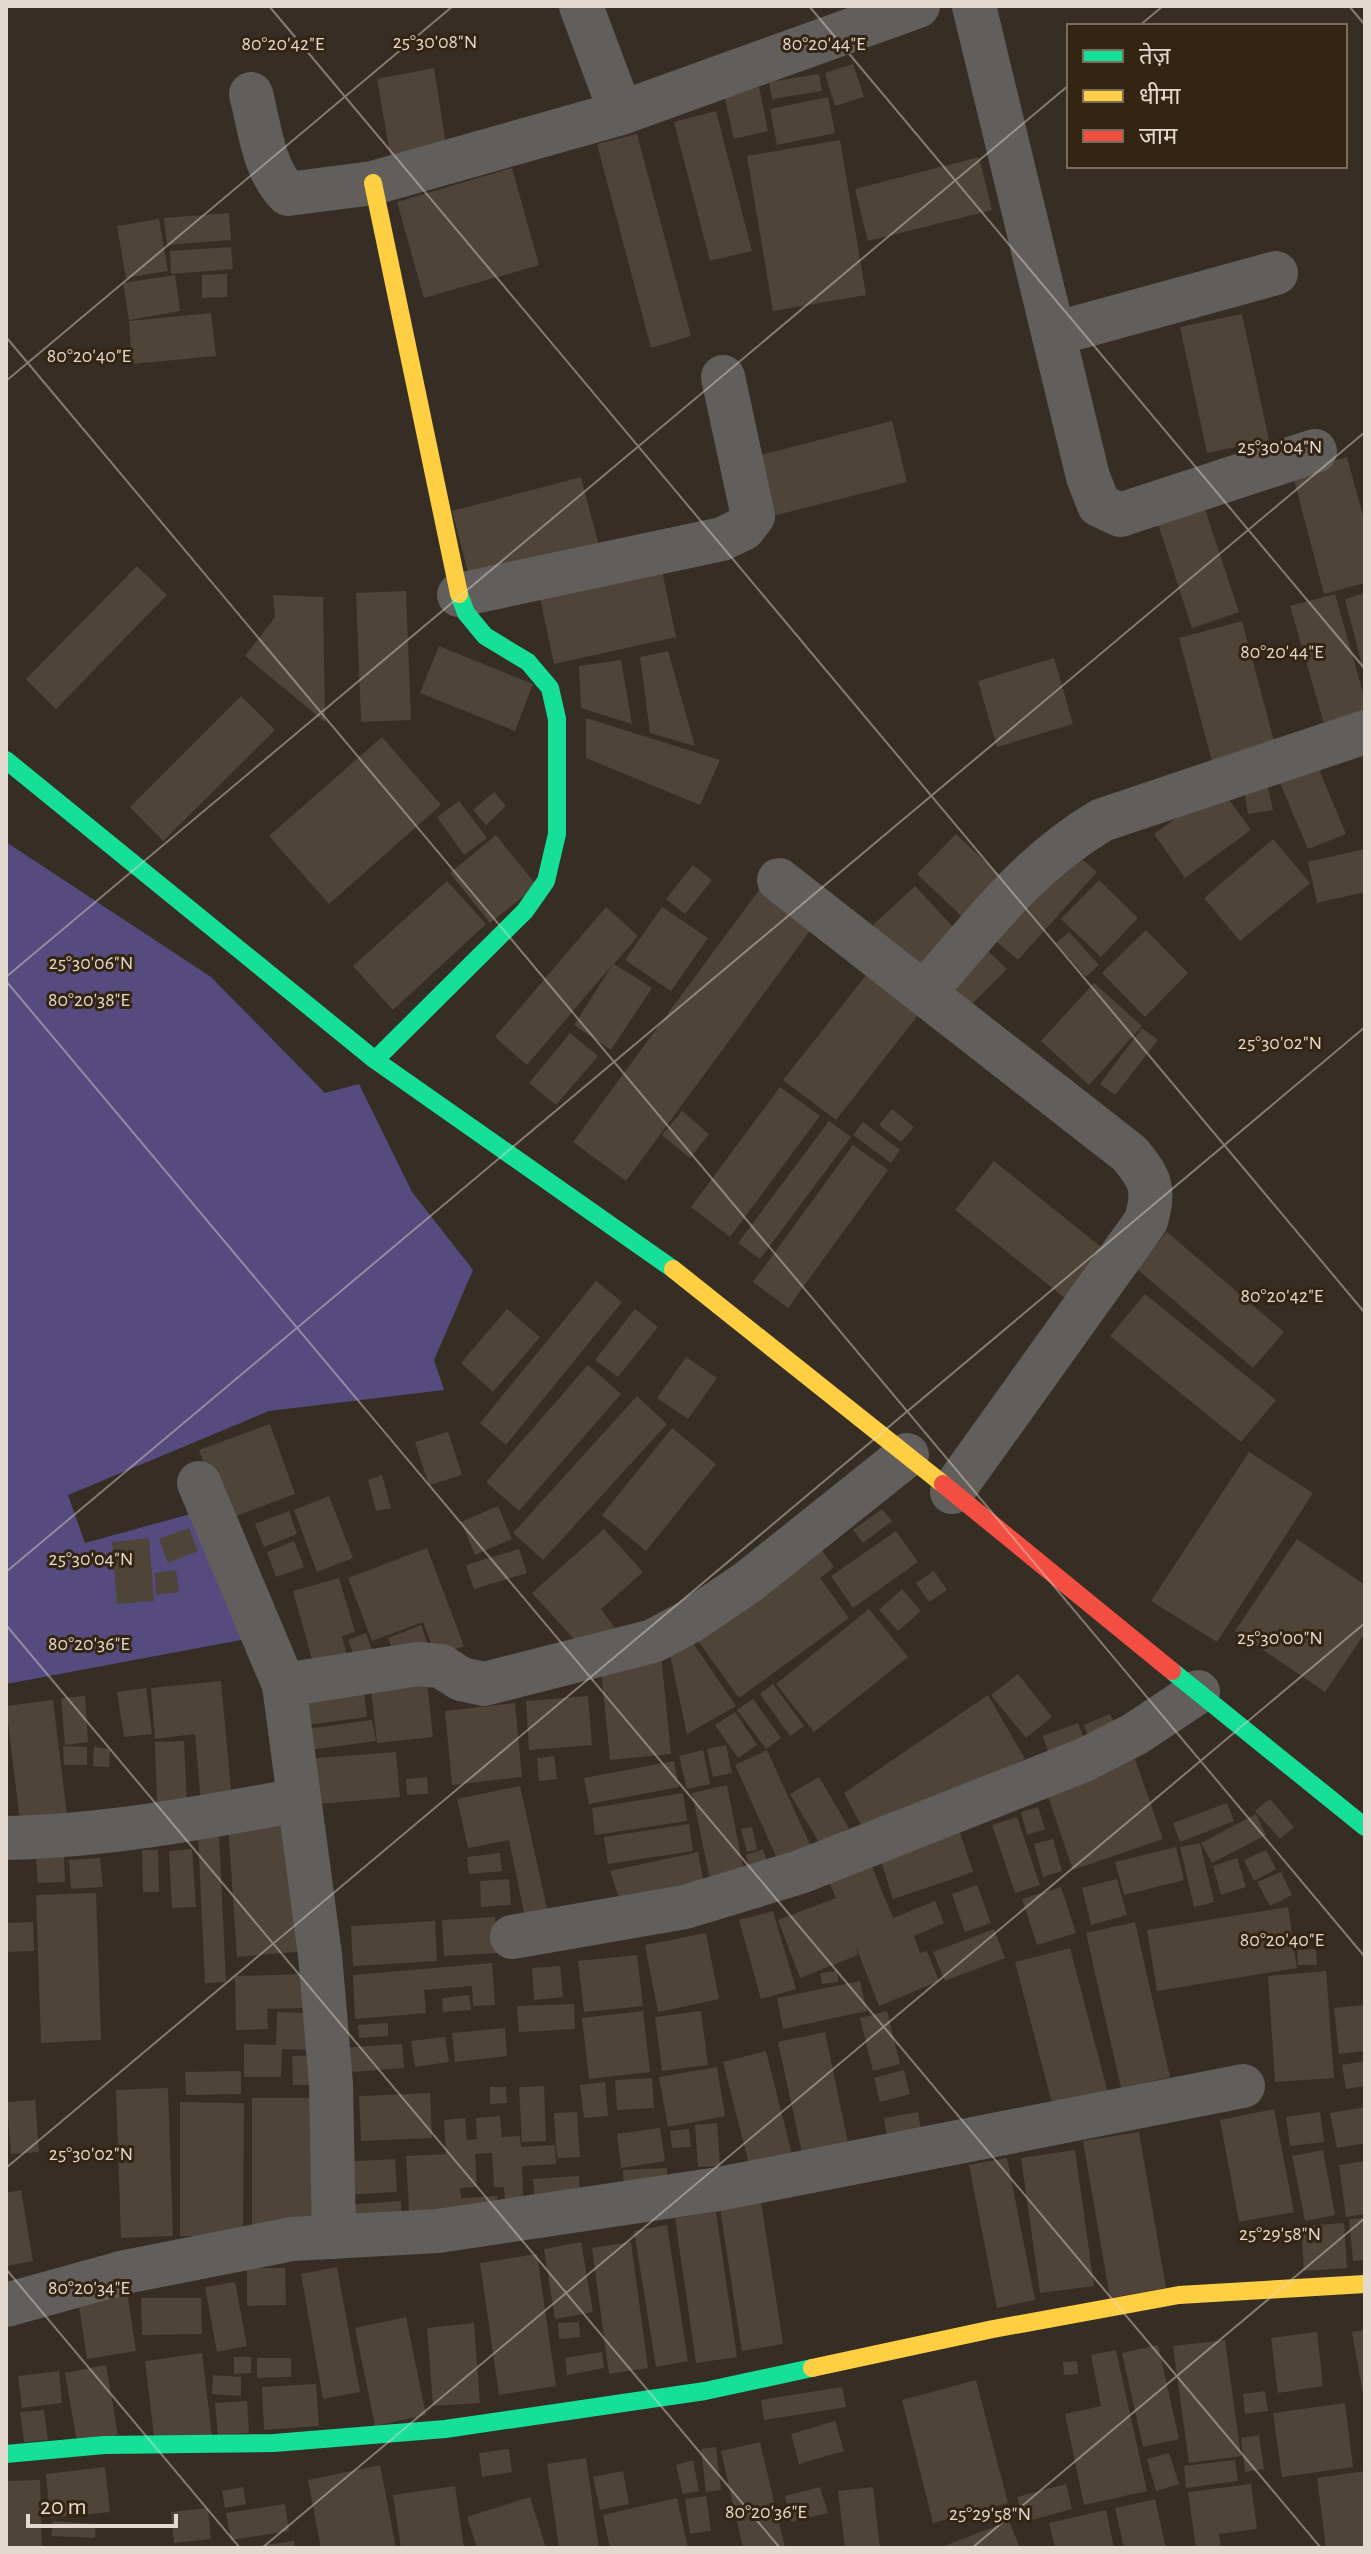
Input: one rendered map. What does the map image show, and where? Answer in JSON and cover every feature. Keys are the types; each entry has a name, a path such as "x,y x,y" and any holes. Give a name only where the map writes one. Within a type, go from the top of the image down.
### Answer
{"street":[{"path":"581,6 621,113"},
{"path":"251,94 270,168 276,182 288,194 373,183 621,113 918,6"},
{"path":"974,6 1088,477 1099,505 1120,515 1315,451"},
{"path":"373,183 450,564 459,595 466,613 485,636 528,662 550,688 557,719 557,834 546,881 525,911 375,1060"},
{"path":"1054,334 1276,273"},
{"path":"459,595 722,539 743,529 753,516 723,377"},
{"path":"924,993 1032,869 1063,843 1102,820 1365,732"},
{"path":"6,760 375,1060 699,1287 1365,1827"},
{"path":"779,880 1130,1154 1146,1173 1153,1195 1146,1221 952,1492"},
{"path":"284,1685 418,1664 441,1666 461,1679 484,1684 653,1641 689,1622 748,1582 907,1455"},
{"path":"199,1483 284,1685 320,1955 331,2084 334,2237"},
{"path":"512,1937 685,1907 800,1872 1084,1760 1135,1734 1198,1692"},
{"path":"6,1838 66,1837 298,1800"},
{"path":"6,2305 125,2272 292,2239 438,2231 703,2191 1243,2086"},
{"path":"6,2454 104,2445 274,2443 445,2429 705,2391 993,2329 1179,2295 1365,2284"}],"shaded area":[{"path":"6,842 211,977 325,1093 359,1084 412,1192 473,1270 434,1360 444,1390 269,1411 68,1495 85,1543 194,1513 246,1639 6,1684"}],"building":[{"path":"853,64 864,97 835,106 825,73"},
{"path":"434,68 447,151 391,160 377,79"},
{"path":"819,74 822,91 772,99 769,82"},
{"path":"759,87 768,131 734,139 724,95"},
{"path":"828,97 835,133 777,145 770,109"},
{"path":"716,111 752,251 710,261 674,122"},
{"path":"637,134 691,336 651,348 597,144"},
{"path":"840,140 866,295 773,311 747,156"},
{"path":"979,157 992,210 868,241 855,189"},
{"path":"512,168 539,265 424,298 397,202"},
{"path":"229,213 231,240 167,245 164,218"},
{"path":"159,219 168,271 126,278 117,226"},
{"path":"231,247 233,269 171,274 170,251"},
{"path":"227,274 227,297 202,298 202,275"},
{"path":"175,275 180,311 129,320 123,283"},
{"path":"211,313 216,356 132,364 129,321"},
{"path":"1242,314 1269,440 1207,453 1180,327"},
{"path":"892,421 907,482 773,516 757,456"},
{"path":"1347,457 1365,523 1365,583 1324,594 1292,472"},
{"path":"581,477 599,546 470,580 452,511"},
{"path":"1203,503 1239,612 1192,628 1156,518"},
{"path":"137,566 167,595 56,709 26,679"},
{"path":"661,566 676,637 554,664 539,593"},
{"path":"406,591 411,720 361,722 356,593"},
{"path":"1365,593 1365,673 1364,673 1345,599"},
{"path":"1335,594 1365,700 1365,723 1327,734 1290,606"},
{"path":"273,595 323,597 325,722 245,656 275,617"},
{"path":"1242,621 1277,752 1214,769 1179,638"},
{"path":"439,646 533,684 515,731 420,693"},
{"path":"668,651 695,746 650,733 640,657"},
{"path":"1054,658 1073,724 997,747 978,681"},
{"path":"621,660 632,724 581,708 579,666"},
{"path":"241,696 275,730 163,841 130,807"},
{"path":"586,718 720,760 700,805 586,758"},
{"path":"382,737 441,805 329,904 269,836"},
{"path":"1318,767 1346,834 1308,849 1280,783"},
{"path":"1220,787 1251,830 1185,878 1154,834"},
{"path":"1268,787 1273,810 1248,814 1244,791"},
{"path":"494,792 506,806 486,825 473,810"},
{"path":"459,801 487,838 464,855 437,817"},
{"path":"956,834 1013,888 975,929 917,874"},
{"path":"496,835 537,886 490,923 450,873"},
{"path":"1273,839 1310,883 1240,941 1204,898"},
{"path":"1364,849 1365,892 1317,903 1308,862"},
{"path":"1074,852 1097,872 1018,960 995,940"},
{"path":"693,865 712,880 685,914 666,899"},
{"path":"1099,880 1138,918 1101,957 1061,919"},
{"path":"447,881 486,924 393,1010 353,966"},
{"path":"915,886 958,932 917,970 873,925"},
{"path":"759,890 812,928 626,1181 573,1142"},
{"path":"606,907 638,936 614,964 652,988 611,1050 574,1025 613,964 527,1065 495,1037"},
{"path":"662,907 708,938 671,991 625,960"},
{"path":"1146,930 1188,973 1145,1017 1102,973"},
{"path":"1069,932 1099,965 1086,977 1056,943"},
{"path":"988,951 1007,969 967,1009 949,990"},
{"path":"871,969 923,1009 836,1120 783,1080"},
{"path":"1094,983 1142,1026 1089,1085 1041,1041"},
{"path":"1142,1028 1158,1040 1115,1095 1100,1084"},
{"path":"570,1033 598,1056 556,1105 529,1083"},
{"path":"780,1087 820,1116 730,1237 691,1207"},
{"path":"892,1109 914,1127 901,1142 879,1125"},
{"path":"682,1111 709,1134 690,1158 662,1135"},
{"path":"829,1121 851,1137 760,1259 738,1243"},
{"path":"863,1122 900,1150 891,1163 853,1135"},
{"path":"853,1145 888,1170 788,1308 753,1282"},
{"path":"994,1161 1110,1254 1071,1303 955,1210"},
{"path":"1167,1232 1284,1332 1253,1368 1136,1268"},
{"path":"596,1281 622,1302 506,1445 480,1423"},
{"path":"1145,1294 1276,1400 1241,1442 1110,1336"},
{"path":"507,1309 540,1337 493,1392 461,1363"},
{"path":"635,1309 658,1327 618,1377 595,1360"},
{"path":"686,1357 717,1378 688,1419 657,1398"},
{"path":"588,1365 621,1394 519,1511 486,1482"},
{"path":"637,1396 667,1424 543,1560 513,1533"},
{"path":"270,1424 295,1494 225,1520 199,1450"},
{"path":"672,1428 716,1464 646,1551 602,1515"},
{"path":"448,1432 462,1475 429,1485 415,1442"},
{"path":"1249,1452 1313,1493 1217,1642 1151,1601"},
{"path":"382,1475 391,1508 376,1511 368,1480"},
{"path":"329,1496 353,1558 317,1572 294,1510"},
{"path":"498,1506 512,1539 475,1555 461,1522"},
{"path":"882,1509 892,1521 863,1543 853,1530"},
{"path":"289,1511 297,1534 264,1547 255,1524"},
{"path":"189,1528 198,1551 168,1563 159,1539"},
{"path":"604,1529 643,1572 601,1609 617,1631 609,1641 597,1632 580,1646 532,1593"},
{"path":"896,1531 918,1562 853,1608 831,1576"},
{"path":"149,1538 154,1601 117,1604 112,1542"},
{"path":"1297,1539 1365,1585 1365,1633 1325,1692 1235,1631"},
{"path":"294,1541 304,1567 276,1577 267,1552"},
{"path":"818,1545 834,1567 820,1578 849,1618 739,1698 693,1634"},
{"path":"427,1548 464,1646 436,1657 423,1622 372,1641 348,1578"},
{"path":"519,1549 527,1573 474,1589 466,1565"},
{"path":"176,1570 179,1592 156,1595 155,1573"},
{"path":"934,1571 947,1590 929,1602 916,1583"},
{"path":"339,1578 355,1632 342,1636 348,1660 315,1670 293,1591"},
{"path":"902,1589 921,1611 898,1631 879,1610"},
{"path":"869,1609 908,1657 814,1732 776,1684"},
{"path":"421,1625 430,1650 397,1663 388,1638"},
{"path":"366,1633 378,1666 359,1668 348,1640"},
{"path":"691,1640 736,1706 687,1734 670,1655"},
{"path":"661,1654 671,1754 610,1760 600,1660"},
{"path":"426,1673 433,1737 377,1743 370,1680"},
{"path":"1018,1674 1052,1717 1026,1738 991,1695"},
{"path":"221,1681 232,1800 201,1803 195,1734 155,1739 151,1688"},
{"path":"363,1683 367,1717 307,1725 303,1690"},
{"path":"773,1684 804,1726 790,1736 760,1694"},
{"path":"146,1688 152,1734 124,1737 117,1692"},
{"path":"988,1695 1025,1759 866,1835 844,1793"},
{"path":"85,1696 88,1742 65,1745 61,1698"},
{"path":"588,1696 592,1745 529,1750 526,1701"},
{"path":"753,1699 781,1738 766,1749 737,1710"},
{"path":"53,1700 67,1815 20,1821 6,1706"},
{"path":"515,1703 522,1777 452,1785 445,1711"},
{"path":"735,1712 757,1745 738,1758 715,1725"},
{"path":"1110,1714 1120,1734 1092,1746 1084,1725"},
{"path":"372,1720 376,1741 309,1750 306,1729"},
{"path":"1078,1723 1086,1744 1050,1757 1043,1736"},
{"path":"184,1741 187,1801 157,1803 155,1742"},
{"path":"726,1745 732,1773 713,1777 707,1749"},
{"path":"63,1746 87,1747 87,1765 64,1765"},
{"path":"94,1747 110,1749 109,1767 93,1766"},
{"path":"703,1750 710,1784 687,1789 679,1756"},
{"path":"767,1750 813,1851 780,1865 735,1765"},
{"path":"396,1752 400,1797 308,1805 304,1759"},
{"path":"554,1756 557,1779 539,1781 537,1758"},
{"path":"1135,1759 1163,1839 1073,1870 1046,1790"},
{"path":"674,1761 679,1787 589,1804 584,1778"},
{"path":"427,1777 428,1794 407,1795 406,1779"},
{"path":"819,1777 849,1828 820,1844 790,1794"},
{"path":"727,1785 746,1882 712,1889 692,1793"},
{"path":"520,1786 550,1922 527,1927 509,1840 468,1848 457,1799"},
{"path":"683,1793 687,1821 595,1835 592,1808"},
{"path":"1270,1799 1294,1827 1280,1839 1255,1811"},
{"path":"1227,1803 1234,1821 1180,1842 1173,1823"},
{"path":"1038,1807 1045,1829 1027,1835 1021,1812"},
{"path":"1256,1814 1266,1835 1212,1863 1201,1843"},
{"path":"1017,1817 1040,1885 1015,1893 992,1825"},
{"path":"291,1820 307,1951 237,1957 228,1824"},
{"path":"689,1824 693,1851 608,1864 604,1837"},
{"path":"752,1827 757,1850 747,1852 741,1829"},
{"path":"958,1827 973,1872 893,1899 879,1855"},
{"path":"219,1834 226,1982 205,1983 198,1836"},
{"path":"1053,1839 1062,1871 1043,1877 1034,1844"},
{"path":"1200,1843 1214,1902 1194,1907 1180,1847"},
{"path":"1176,1847 1184,1880 1124,1895 1115,1862"},
{"path":"192,1849 196,1907 172,1908 169,1851"},
{"path":"763,1849 771,1874 753,1880 746,1855"},
{"path":"142,1850 158,1850 159,1892 143,1892"},
{"path":"1266,1850 1276,1869 1254,1881 1244,1860"},
{"path":"698,1852 705,1889 621,1904 610,1871"},
{"path":"500,1853 502,1871 469,1874 467,1857"},
{"path":"64,1857 65,1882 38,1883 36,1859"},
{"path":"100,1858 103,1887 71,1889 69,1860"},
{"path":"1237,1858 1246,1887 1221,1895 1213,1866"},
{"path":"870,1862 893,1918 935,1901 944,1923 914,1936 920,1953 927,1951 939,1981 879,2006 856,1947 858,1955 800,1978 778,1920 836,1898 828,1879"},
{"path":"1281,1872 1292,1895 1270,1906 1257,1882"},
{"path":"509,1879 511,1905 481,1907 480,1881"},
{"path":"1117,1879 1127,1915 1091,1925 1082,1888"},
{"path":"977,1885 991,1923 965,1932 952,1894"},
{"path":"1061,1887 1076,1933 1037,1945 1022,1899"},
{"path":"96,1893 101,2040 41,2043 36,1895"},
{"path":"1288,1907 1297,1968 1157,1991 1147,1930"},
{"path":"773,1911 796,1989 761,1999 739,1920"},
{"path":"495,1917 497,1953 444,1956 442,1920"},
{"path":"435,1921 437,1961 353,1966 351,1926"},
{"path":"33,1922 34,1951 6,1952 6,1923"},
{"path":"1135,1922 1170,2077 1121,2088 1086,1933"},
{"path":"994,1929 1005,1958 945,1981 933,1952"},
{"path":"706,1933 719,1999 658,2012 645,1945"},
{"path":"1070,1948 1108,2093 1053,2107 1015,1962"},
{"path":"1316,1949 1317,1965 1298,1965 1297,1950"},
{"path":"637,1955 643,2006 584,2012 578,1961"},
{"path":"492,1963 495,2005 473,2006 472,1986 424,1990 426,2013 355,2019 353,1975"},
{"path":"560,1966 563,1997 534,2000 532,1968"},
{"path":"837,1971 838,1982 822,1984 820,1973"},
{"path":"1326,1971 1334,2078 1275,2082 1268,1976"},
{"path":"305,1974 305,2008 267,2009 268,2029 236,2030 235,1976"},
{"path":"860,1981 867,2011 783,2029 777,1998"},
{"path":"469,1995 471,2010 443,2012 442,1998"},
{"path":"574,2004 575,2029 519,2032 517,2006"},
{"path":"1365,2005 1365,2051 1339,2054 1334,2008"},
{"path":"643,2011 650,2072 589,2079 582,2018"},
{"path":"701,2011 708,2065 662,2071 655,2017"},
{"path":"887,2011 900,2064 873,2071 860,2018"},
{"path":"277,2012 310,2013 309,2050 282,2049 281,2077 244,2077 244,2044 276,2045"},
{"path":"388,2023 388,2036 359,2038 358,2025"},
{"path":"505,2028 507,2056 455,2062 452,2033"},
{"path":"825,2032 851,2157 805,2167 778,2042"},
{"path":"445,2037 449,2062 415,2067 411,2041"},
{"path":"402,2044 404,2068 338,2073 337,2048"},
{"path":"766,2051 793,2158 750,2168 723,2062"},
{"path":"322,2055 324,2085 293,2085 292,2056"},
{"path":"1365,2061 1365,2086 1346,2089 1342,2065"},
{"path":"717,2067 725,2116 668,2127 659,2077"},
{"path":"904,2070 910,2094 880,2102 874,2078"},
{"path":"241,2071 241,2094 186,2095 185,2072"},
{"path":"652,2078 654,2108 617,2110 615,2080"},
{"path":"605,2082 608,2116 584,2118 580,2085"},
{"path":"544,2086 546,2141 522,2142 519,2087"},
{"path":"490,2087 506,2087 507,2103 490,2104"},
{"path":"168,2088 173,2236 121,2238 116,2090"},
{"path":"430,2093 432,2138 361,2141 359,2096"},
{"path":"252,2098 320,2098 320,2228 252,2229"},
{"path":"35,2100 39,2152 11,2154 7,2102"},
{"path":"180,2102 244,2103 243,2236 180,2236"},
{"path":"1365,2107 1365,2143 1337,2148 1330,2113"},
{"path":"1274,2109 1294,2212 1239,2222 1220,2120"},
{"path":"577,2112 580,2157 557,2158 554,2113"},
{"path":"918,2112 923,2144 889,2150 884,2118"},
{"path":"1320,2112 1324,2142 1290,2146 1286,2117"},
{"path":"500,2116 502,2137 520,2136 521,2147 555,2145 556,2164 522,2166 524,2216 506,2217 504,2187 494,2187 492,2153 475,2154 477,2187 460,2188 461,2198 497,2196 498,2220 410,2227 406,2156 446,2154 444,2120 465,2118 467,2140 477,2139 476,2118"},
{"path":"717,2123 720,2166 698,2167 695,2125"},
{"path":"660,2128 665,2161 621,2168 617,2134"},
{"path":"689,2129 691,2147 672,2148 670,2131"},
{"path":"1139,2132 1166,2288 1110,2298 1083,2141"},
{"path":"1075,2150 1094,2286 1040,2293 1021,2158"},
{"path":"1323,2150 1335,2215 1305,2221 1292,2156"},
{"path":"1007,2158 1035,2300 997,2308 969,2165"},
{"path":"395,2159 397,2192 341,2195 339,2162"},
{"path":"1365,2161 1365,2214 1346,2217 1339,2165"},
{"path":"667,2168 668,2191 624,2194 623,2170"},
{"path":"579,2176 580,2203 535,2206 533,2179"},
{"path":"21,2190 33,2261 6,2266 6,2193"},
{"path":"401,2201 403,2226 344,2229 343,2205"},
{"path":"761,2202 783,2344 742,2351 720,2208"},
{"path":"716,2212 737,2357 696,2363 675,2218"},
{"path":"1365,2218 1365,2260 1353,2261 1349,2219"},
{"path":"1344,2223 1347,2268 1304,2271 1301,2226"},
{"path":"667,2225 688,2361 656,2367 634,2231"},
{"path":"581,2242 593,2312 555,2319 544,2249"},
{"path":"631,2242 648,2368 609,2374 592,2248"},
{"path":"537,2254 556,2386 499,2395 480,2263"},
{"path":"337,2267 360,2392 323,2399 301,2274"},
{"path":"247,2268 285,2268 286,2305 247,2306"},
{"path":"235,2282 247,2346 217,2352 205,2287"},
{"path":"126,2285 136,2351 87,2359 77,2293"},
{"path":"141,2298 201,2298 202,2334 142,2335"},
{"path":"406,2317 426,2415 375,2426 355,2328"},
{"path":"579,2322 580,2337 559,2339 558,2323"},
{"path":"474,2323 480,2403 433,2406 427,2328"},
{"path":"1365,2330 1365,2394 1363,2394 1352,2332"},
{"path":"1317,2332 1323,2386 1278,2393 1271,2338"},
{"path":"1225,2340 1241,2456 1189,2463 1173,2346"},
{"path":"1158,2345 1179,2439 1143,2447 1122,2353"},
{"path":"1116,2350 1147,2491 1084,2505 1065,2414 1101,2406 1091,2355"},
{"path":"602,2352 604,2368 567,2375 565,2358"},
{"path":"202,2353 212,2437 155,2444 145,2361"},
{"path":"234,2357 251,2357 251,2373 234,2374"},
{"path":"257,2358 291,2358 291,2377 257,2378"},
{"path":"1077,2361 1078,2374 1064,2375 1063,2362"},
{"path":"106,2365 118,2435 77,2442 65,2373"},
{"path":"59,2371 62,2403 22,2408 18,2376"},
{"path":"213,2375 241,2377 241,2396 212,2394"},
{"path":"976,2380 1008,2503 933,2523 902,2400"},
{"path":"316,2384 319,2426 264,2430 262,2387"},
{"path":"842,2387 846,2407 764,2420 761,2400"},
{"path":"1265,2391 1268,2411 1245,2414 1243,2394"},
{"path":"247,2401 249,2433 218,2435 215,2403"},
{"path":"1345,2403 1353,2467 1282,2477 1273,2413"},
{"path":"44,2410 48,2440 24,2442 20,2412"},
{"path":"835,2421 844,2451 799,2464 791,2434"},
{"path":"1259,2435 1264,2469 1245,2472 1241,2438"},
{"path":"760,2442 785,2548 743,2548 721,2451"},
{"path":"716,2447 721,2490 706,2492 701,2449"},
{"path":"509,2449 512,2472 482,2477 479,2453"},
{"path":"1169,2453 1179,2484 1156,2491 1147,2459"},
{"path":"586,2458 599,2548 559,2548 547,2464"},
{"path":"693,2460 699,2491 683,2494 676,2465"},
{"path":"1235,2460 1238,2481 1186,2488 1184,2466"},
{"path":"380,2465 396,2548 321,2548 308,2480"},
{"path":"105,2467 110,2512 50,2518 46,2474"},
{"path":"623,2471 629,2504 600,2510 593,2477"},
{"path":"1365,2471 1365,2548 1326,2548 1317,2478"},
{"path":"40,2480 42,2548 6,2548 6,2481"},
{"path":"1066,2484 1072,2509 1024,2522 1017,2497"},
{"path":"1251,2484 1257,2529 1219,2534 1221,2548 1196,2548 1188,2492"},
{"path":"455,2486 464,2548 401,2548 393,2495"},
{"path":"243,2487 246,2504 225,2508 222,2491"},
{"path":"820,2487 828,2513 791,2522 785,2496"},
{"path":"873,2487 880,2548 845,2548 838,2491"},
{"path":"706,2496 711,2531 690,2534 685,2499"},
{"path":"530,2497 546,2548 477,2548 467,2517"},
{"path":"677,2498 688,2548 610,2548 603,2515"},
{"path":"1155,2499 1166,2548 1124,2548 1115,2508"},
{"path":"285,2504 289,2531 231,2540 226,2513"},
{"path":"208,2508 211,2539 174,2543 171,2512"},
{"path":"1106,2510 1114,2548 1055,2548 1049,2523"},
{"path":"53,2521 96,2524 95,2538 51,2536"},
{"path":"1009,2521 1020,2548 939,2548"},
{"path":"294,2541 295,2548 257,2548 257,2546"}],"traffic: fast":[{"path":"375,1060 525,911 546,881 557,834 557,719 550,688 528,662 485,636 466,613 459,594"},
{"path":"6,760 375,1060 673,1269"},
{"path":"1172,1671 1365,1827"},
{"path":"6,2454 104,2445 274,2443 445,2429 705,2391 812,2368"}],"traffic: slow":[{"path":"373,183 459,594"},
{"path":"673,1269 943,1484"},
{"path":"812,2368 993,2329 1179,2295 1365,2284"}],"traffic: jam":[{"path":"943,1484 1172,1671"}]}
